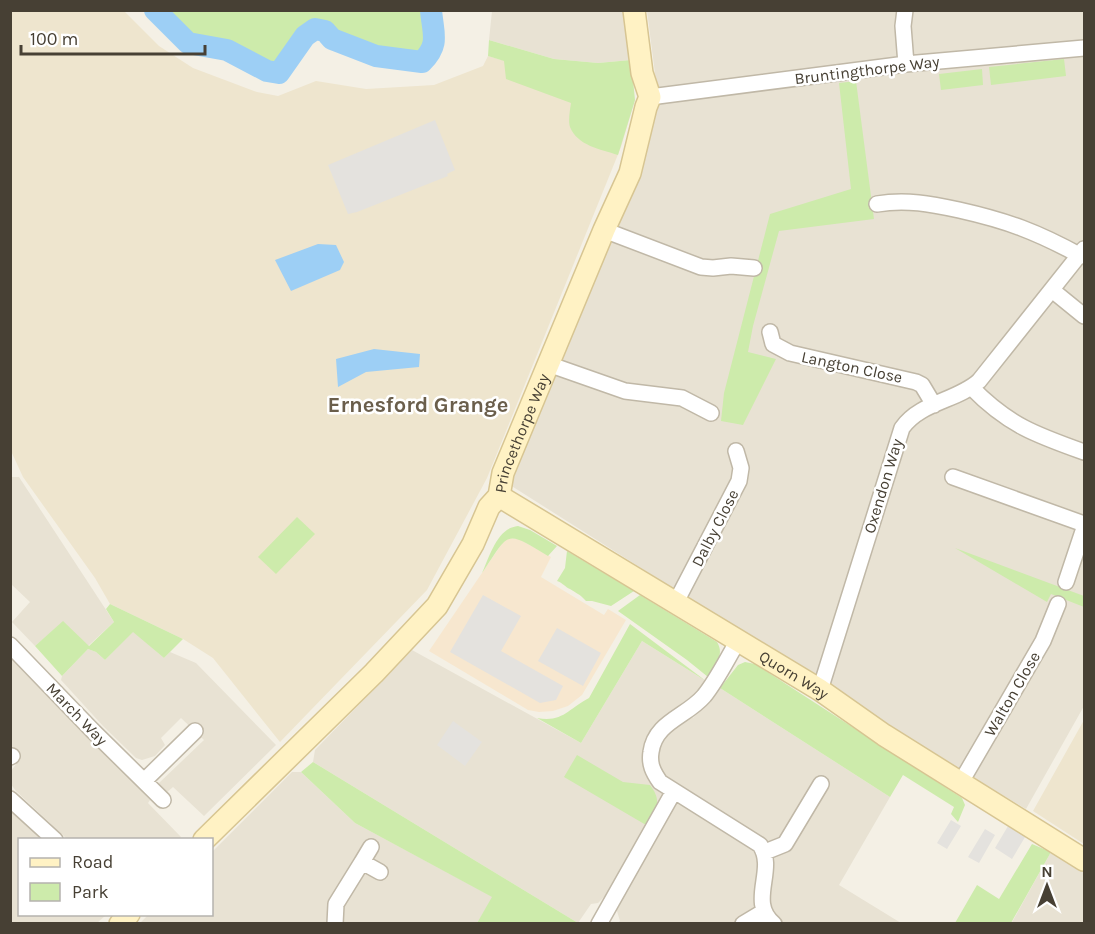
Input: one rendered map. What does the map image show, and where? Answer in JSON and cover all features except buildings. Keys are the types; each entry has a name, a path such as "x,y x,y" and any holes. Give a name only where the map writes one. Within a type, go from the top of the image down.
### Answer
{"street":[{"path":"634,10 642,73 650,97"},
{"path":"905,10 903,26 906,64"},
{"name":"Bruntingthorpe Way","path":"650,97 906,64 1084,48"},
{"name":"Princethorpe Way","path":"206,838 374,673 437,606 465,560 489,507 499,496 503,473 630,173 650,97"},
{"path":"877,204 914,201 995,218 1083,253"},
{"path":"604,230 701,267 754,268"},
{"name":"Oxendon Way","path":"820,690 904,424 912,416 972,387 993,365 1083,253"},
{"path":"1052,290 1084,316"},
{"name":"Langton Close","path":"770,332 773,344 790,353 918,382 934,405"},
{"path":"548,364 625,391 682,398 711,413"},
{"path":"972,387 992,409 1015,424 1084,452"},
{"name":"Dalby Close","path":"676,602 739,481 741,468 736,451"},
{"path":"953,477 1084,526 1066,582"},
{"name":"Quorn Way","path":"499,496 820,690 884,735 1084,860"},
{"name":"Walton Close","path":"961,782 1043,641 1058,604"},
{"path":"738,641 704,696 695,706 665,725 653,740 650,763 660,782 747,836 760,845 765,852 766,863 761,894 769,918 743,924"},
{"name":"March Way","path":"10,645 163,800"},
{"path":"144,781 195,731"},
{"path":"765,852 785,844 821,784"},
{"path":"599,924 674,791"},
{"path":"10,799 53,838"},
{"path":"335,924 336,904 371,847"},
{"path":"362,862 380,872"}],"shaded area":[{"path":"119,10 125,12 159,46 193,68 257,92 278,96 316,81 366,89 434,85 483,66 488,56 635,100 621,147 487,478 427,590 280,742 213,658 183,639 110,604 95,578 23,477 11,451 11,11"},
{"path":"492,11 626,11 631,60 598,63 554,59 489,40"},
{"path":"647,11 1084,11 1084,706 1026,809 869,716 750,637 510,485 634,179 657,89"},
{"path":"435,120 455,170 447,174 448,176 348,214 328,165"},
{"path":"10,477 19,477 114,622 88,646 63,622 35,646 12,622 30,602 11,584"},
{"path":"509,538 519,539 551,557 541,577 604,615 608,609 626,620 582,695 568,706 553,711 528,710 429,651 503,542"},
{"path":"483,595 521,616 501,651 563,686 556,700 540,703 450,652"},
{"path":"557,628 601,653 583,686 538,661"},
{"path":"133,631 164,658 170,652 196,663 276,745 204,816 173,787 165,794 160,788 159,783 204,740 181,718 161,738 165,745 155,756 142,760 136,758 103,726 61,680 62,676 88,649 96,652 105,660"},
{"path":"642,641 706,681 698,693 686,704 693,718 720,688 890,797 839,885 901,923 618,923 620,921 616,908 659,834 646,826 605,896 598,903 591,904 578,923 313,762 315,750 412,650 581,743"},
{"path":"10,656 150,800 148,803 181,837 66,838 10,783 11,771 17,763 11,757"},
{"path":"1084,720 1084,844 1033,811"},
{"path":"453,721 482,742 465,766 437,745"},
{"path":"292,772 301,772 355,823 493,897 477,923 139,924 147,916 213,916 213,851"},
{"path":"10,805 44,838 18,838 18,916 105,916 97,923 11,923"},
{"path":"951,820 961,826 947,849 937,843"},
{"path":"1011,821 1028,832 1012,859 995,848"},
{"path":"985,829 995,835 979,863 968,857"},
{"path":"1051,852 1084,873 1084,923 1011,924"}],"green space":[{"path":"155,11 431,11 434,38 428,56 422,62 376,56 332,39 325,31 315,29 305,36 279,73 267,71 229,51 188,43"},
{"path":"489,40 554,59 598,63 631,60 635,100 618,155 590,146 578,139 569,122 571,103 506,79 504,61 488,56"},
{"path":"1064,59 1066,76 991,85 989,67"},
{"path":"982,69 983,85 941,90 939,74"},
{"path":"856,81 874,219 779,231 748,352 776,359 743,425 721,421 724,393 770,214 851,189 839,83"},
{"path":"297,517 315,534 276,574 258,557"},
{"path":"518,526 530,530 557,546 548,556 523,542 509,539 498,549 482,573 499,537"},
{"path":"955,548 1084,596 1084,607 1051,594 1047,602"},
{"path":"567,551 634,591 611,606 586,601 557,581 565,568"},
{"path":"640,595 717,642 720,656 708,677 618,611"},
{"path":"110,604 183,639 164,658 133,632 105,660 96,652 88,649 62,676 35,646 63,621 89,646 114,622 106,609"},
{"path":"630,624 706,681 642,641 581,743 537,718 560,717 589,698"},
{"path":"745,662 755,664 962,798 965,805 958,822 951,814 954,807 903,775 890,797 720,688 738,665"},
{"path":"577,755 623,782 650,785 656,796 657,805 646,825 564,777"},
{"path":"313,762 578,923 477,923 492,897 355,823 301,772"},
{"path":"1032,844 1051,852 1011,923 955,923 977,885 999,899"}],"water":[{"path":"318,244 336,245 344,262 340,270 291,291 275,260"},
{"path":"374,349 420,354 419,367 366,372 338,387 336,359"}],"waterway":[{"path":"155,10 188,43 227,50 267,71 279,73 305,36 315,29 325,31 332,39 376,56 422,62 428,56 433,44 431,10"}],"district":[{"name":"Ernesford Grange","path":"418,405"}]}
